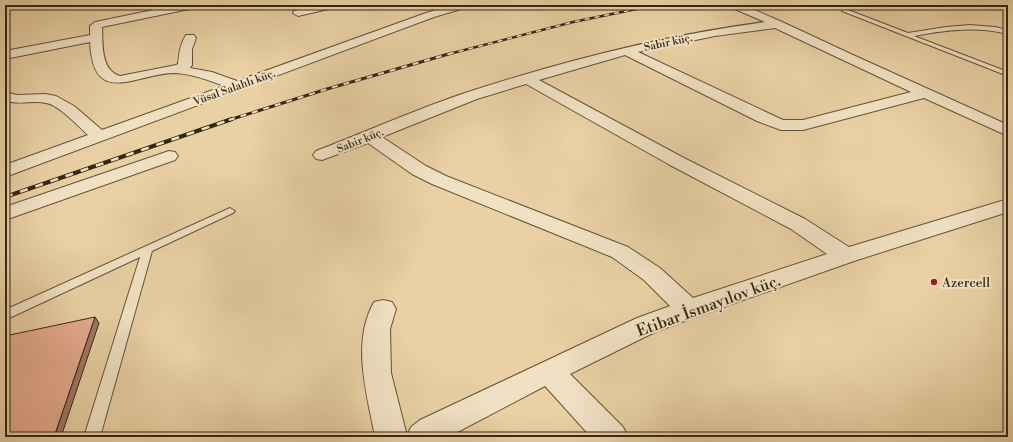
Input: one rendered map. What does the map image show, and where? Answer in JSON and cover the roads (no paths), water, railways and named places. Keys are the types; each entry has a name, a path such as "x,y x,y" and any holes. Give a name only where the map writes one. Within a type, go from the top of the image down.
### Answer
{"street":[{"path":"5,7 14,5"},
{"path":"194,5 99,24 96,26 98,59 101,68 112,79 128,78 162,71 179,70 207,75 238,86"},
{"path":"298,13 333,5"},
{"name":"Vüsal Salahlı küç.","path":"5,171 430,15 464,5"},
{"path":"734,5 1008,131"},
{"name":"Sabir küç.","path":"322,155 472,96 527,79 626,51 715,32 777,24"},
{"path":"5,55 97,38"},
{"path":"179,70 184,65 186,49 190,38"},
{"path":"626,51 781,126 803,125 926,93"},
{"path":"527,79 676,161 798,224 846,256"},
{"path":"6,96 13,100 20,101 51,99 100,136"},
{"path":"369,136 419,170 439,180 620,252 652,274 689,309"},
{"path":"5,214 169,156"},
{"name":"Etibar İsmayılov küç.","path":"422,437 430,430 646,325 846,256 1008,206"},
{"path":"384,309 377,329 377,373 391,437"},
{"path":"549,371 612,437"}],"lane":[{"path":"862,5 845,8 845,11 1008,74"},
{"path":"908,35 966,26 985,27 1008,32"},
{"path":"5,315 230,211"},
{"path":"92,437 148,248"}],"railway":[{"path":"449,54 573,22 656,5"},
{"path":"230,120 327,89 452,53"},
{"path":"5,197 230,120"}],"place":[{"name":"Azercell","path":"934,282"}]}
